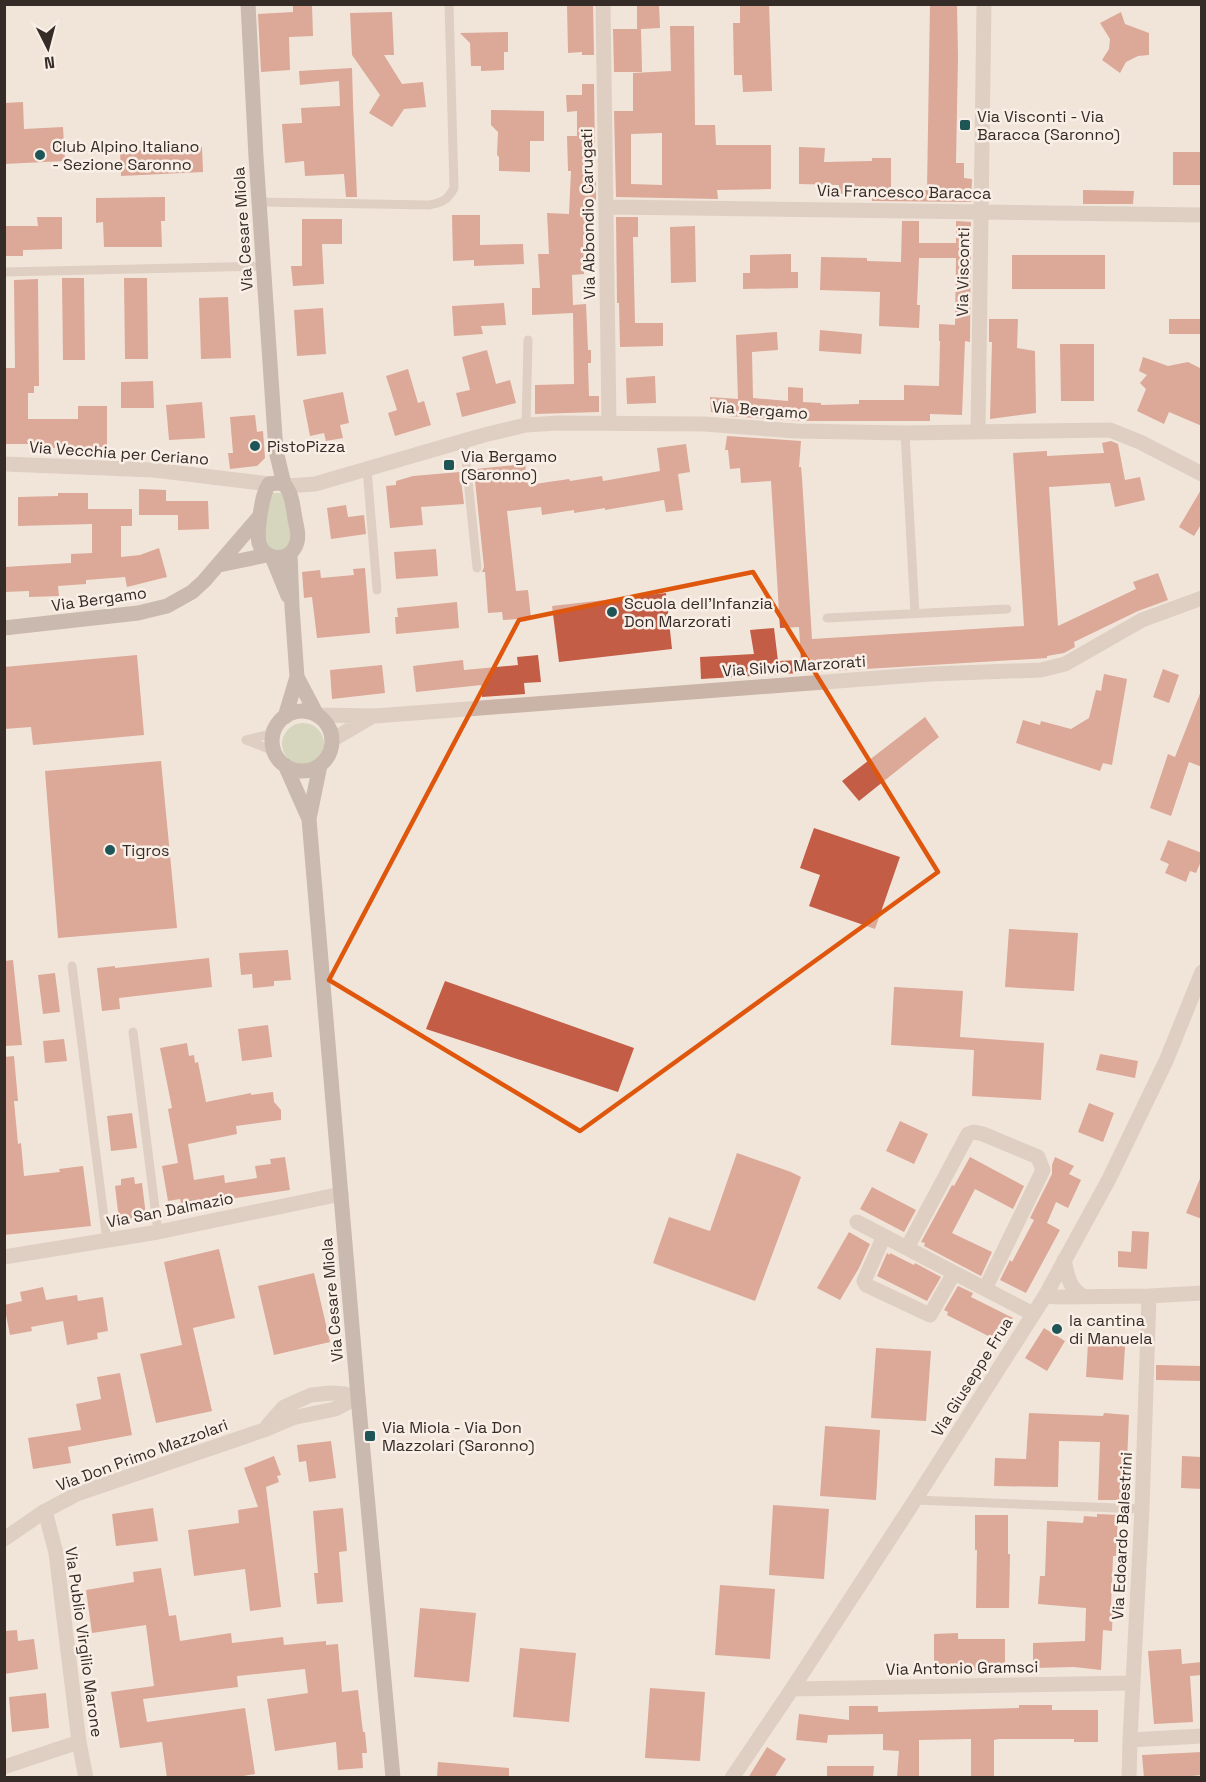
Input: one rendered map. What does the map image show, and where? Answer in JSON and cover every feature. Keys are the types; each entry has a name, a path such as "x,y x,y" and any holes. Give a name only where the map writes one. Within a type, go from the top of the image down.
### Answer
{"street":[{"name":"Via Cesare Miola","path":"248,4 277,484 289,490 298,536 296,547 290,553"},
{"name":"Via Abbondio Carugati","path":"603,4 609,422"},
{"name":"Via Visconti","path":"978,432 984,4"},
{"name":"Via Francesco Baracca","path":"606,207 1202,215"},
{"name":"Via Bergamo","path":"277,484 315,484 526,425 609,422 704,424 796,431 905,433 1110,429 1202,474"},
{"name":"Via Vecchia per Ceriano","path":"4,464 154,470 277,484"},
{"name":"Via Vecchia per Ceriano","path":"232,479 261,509"},
{"path":"277,484 265,492 261,509 260,544 262,550 270,556 292,607"},
{"name":"Via Bergamo","path":"292,505 315,484"},
{"name":"Via Bergamo","path":"4,628 127,614 167,606 192,592 219,564 261,509"},
{"path":"219,564 270,556 282,557 290,553 297,677 285,717"},
{"name":"Via Silvio Marzorati","path":"317,715 375,716 918,675 1041,670 1065,664 1143,620 1202,598"},
{"path":"297,677 317,715 330,730 332,740"},
{"path":"274,751 272,742 274,733 278,724 285,717 301,711 317,715"},
{"name":"Via Silvio Marzorati","path":"332,740 375,716"},
{"name":"Via Cesare Miola","path":"332,740 328,757 320,765 309,819 393,1778"},
{"name":"Via Cesare Miola","path":"274,751 285,765 309,819"},
{"path":"285,765 301,771 320,765"},
{"name":"Via Giuseppe Frua","path":"732,1778 915,1500 1045,1296 1109,1179 1166,1061 1202,972"},
{"path":"907,1248 968,1134 974,1132 983,1134 1038,1157 1043,1170 985,1289"},
{"name":"Via San Dalmazio","path":"4,1257 158,1232 341,1194"},
{"path":"857,1222 1033,1314"},
{"path":"884,1236 864,1281 866,1285 930,1316 954,1273"},
{"path":"1064,1260 1071,1286 1083,1296"},
{"path":"1045,1296 1149,1296 1202,1293"},
{"name":"Via Edoardo Balestrini","path":"1130,1778 1149,1296"},
{"name":"Via Don Primo Mazzolari","path":"4,1539 45,1511 77,1494 264,1430 284,1407 311,1395 330,1393 358,1397"},
{"name":"Via Publio Virgilio Marone","path":"45,1511 56,1553 79,1742 86,1778"},
{"name":"Via Antonio Gramsci","path":"792,1689 1133,1683"},
{"path":"1130,1740 1202,1736"},
{"path":"4,1767 79,1742"}],"lane":[{"path":"259,202 429,205 441,203 450,196 454,188 449,4"},
{"path":"4,272 264,266"},
{"path":"526,425 528,340"},
{"path":"905,433 915,614"},
{"path":"464,441 477,568"},
{"path":"367,469 377,590"},
{"path":"827,618 1007,609"},
{"path":"274,733 246,740 274,751"},
{"path":"72,966 107,1241"},
{"path":"134,1032 158,1232"},
{"path":"915,1500 1142,1509"}],"highlighted area":[{"path":"753,572 938,872 580,1131 329,980 519,620"}],"green space":[{"path":"272,493 281,493 285,496 292,540 284,550 272,551 264,545 265,504"},
{"path":"303,723 311,724 318,729 323,736 323,752 318,759 311,764 303,765 295,764 288,759 283,752 282,744 283,736 288,729 295,724"}],"building":[{"path":"293,4 312,4 313,36 289,37 290,70 261,72 258,14 293,12"},
{"path":"567,4 593,4 594,55 582,55 582,52 568,53"},
{"path":"637,4 659,4 660,28 641,29 642,72 614,72 613,29 637,29"},
{"path":"740,4 769,4 772,91 743,92 742,75 734,75 733,23 740,23"},
{"path":"930,4 957,4 956,163 964,163 964,178 972,179 971,202 872,201 872,194 839,194 839,185 799,184 799,147 825,148 824,162 872,161 872,158 891,158 891,189 927,190"},
{"path":"392,12 394,55 384,55 402,84 423,82 426,107 404,109 392,127 369,113 380,95 352,55 350,13"},
{"path":"1121,12 1125,24 1149,33 1149,55 1138,56 1126,62 1120,73 1102,60 1109,49 1110,39 1100,23"},
{"path":"670,26 694,26 695,125 715,125 716,145 771,145 771,189 717,190 718,199 616,197 614,111 633,111 633,73 671,71","holes":["662,133 662,185 631,184 631,134"]},
{"path":"508,32 508,52 504,52 504,70 481,71 481,66 471,66 470,43 460,33"},
{"path":"352,68 357,197 346,197 344,174 305,176 304,161 285,163 282,124 302,123 301,108 340,106 339,81 300,85 299,71"},
{"path":"582,84 594,84 595,152 587,153 587,181 596,181 596,200 586,199 587,235 583,235 584,274 572,275 573,305 586,304 588,350 591,350 591,363 588,363 589,396 599,396 599,412 535,414 535,385 574,384 573,313 532,315 532,288 540,288 538,254 549,254 547,213 569,214 571,171 568,171 567,136 577,136 577,111 567,112 566,95 582,95"},
{"path":"23,102 24,129 63,127 65,161 4,164 4,103"},
{"path":"491,110 544,111 544,141 530,141 530,172 499,171 498,132 491,125"},
{"path":"202,147 203,172 121,176 120,151"},
{"path":"1173,152 1202,152 1202,185 1173,185"},
{"path":"1083,190 1134,191 1133,204 1083,204"},
{"path":"165,197 165,221 161,221 162,247 104,247 103,222 96,223 96,198"},
{"path":"452,215 480,215 480,245 523,244 524,264 474,266 474,260 453,261"},
{"path":"37,217 62,217 62,249 23,250 23,256 4,256 4,226 38,226"},
{"path":"616,217 638,217 638,237 633,237 635,323 663,323 663,346 620,347"},
{"path":"302,219 342,219 342,244 322,244 324,284 293,286 291,266 302,266"},
{"path":"902,221 919,221 919,243 956,243 956,221 971,222 970,342 965,341 962,415 930,414 930,421 803,421 728,416 728,414 711,412 710,397 738,399 736,335 777,332 778,350 752,352 753,398 788,401 788,387 803,388 803,402 821,403 821,405 859,404 859,400 904,400 904,385 939,386 939,324 955,325 956,258 919,258 917,305 920,305 919,328 879,326 880,292 820,290 821,257 867,258 867,261 901,262"},
{"path":"695,226 696,282 671,283 670,227"},
{"path":"791,254 791,272 798,272 798,288 743,289 743,273 750,273 750,255"},
{"path":"1012,255 1105,255 1105,289 1012,289"},
{"path":"62,278 84,278 85,360 63,360"},
{"path":"124,278 147,278 148,359 125,359"},
{"path":"38,279 39,386 34,386 34,393 28,393 28,419 78,419 78,406 107,406 107,447 41,448 41,444 4,444 4,368 15,368 14,280"},
{"path":"228,297 231,358 201,359 199,298"},
{"path":"504,303 506,325 481,326 483,334 454,336 452,306"},
{"path":"323,308 326,354 297,356 294,310"},
{"path":"989,319 1018,319 1017,348 1035,351 1036,413 990,419 992,342 989,342"},
{"path":"1169,319 1202,319 1202,334 1169,334"},
{"path":"820,330 862,334 861,354 819,351"},
{"path":"1060,344 1094,344 1094,401 1061,401"},
{"path":"487,350 496,384 510,380 516,403 462,417 456,393 470,390 462,357"},
{"path":"1143,357 1168,366 1188,362 1202,369 1202,426 1169,412 1164,424 1137,411 1146,389 1140,383 1147,375 1139,371"},
{"path":"408,369 418,403 424,401 431,425 395,436 388,413 397,410 386,376"},
{"path":"655,376 656,403 627,404 626,378"},
{"path":"153,381 154,408 121,408 121,382"},
{"path":"343,392 349,423 340,425 343,438 326,441 324,433 310,436 303,400"},
{"path":"202,402 205,438 169,440 166,405"},
{"path":"255,415 257,432 263,431 265,458 257,466 230,469 228,453 233,453 230,417"},
{"path":"727,436 801,441 799,467 801,467 802,478 812,639 1024,626 1013,453 1047,451 1047,456 1104,453 1102,443 1111,441 1118,444 1125,480 1140,477 1145,500 1115,507 1110,483 1049,487 1058,626 1136,589 1133,582 1158,573 1168,600 1138,611 1074,642 1075,647 1064,653 1047,656 1047,658 701,679 700,657 754,654 750,630 774,628 778,661 801,660 799,627 780,628 771,481 741,483 740,468 730,469 728,450 725,450"},
{"path":"686,444 690,472 678,474 683,510 666,512 664,500 574,513 574,510 542,515 541,507 507,511 516,591 528,590 531,618 503,620 502,612 488,613 485,572 482,572 484,567 474,471 476,469 525,464 528,485 602,476 603,481 660,471 657,448"},
{"path":"460,472 464,504 421,507 423,525 390,528 386,486 396,485 396,481 413,476"},
{"path":"1202,488 1202,523 1194,536 1179,527"},
{"path":"139,489 166,490 166,501 208,501 209,529 178,530 178,515 139,515"},
{"path":"58,493 88,493 88,509 132,509 132,526 121,526 121,557 140,555 159,548 167,577 127,587 125,577 86,580 86,584 58,586 59,596 29,597 29,591 4,592 4,567 71,563 71,554 92,553 92,524 18,526 18,497 58,496"},
{"path":"346,505 348,517 364,515 366,534 331,539 327,508"},
{"path":"436,549 438,576 396,579 394,552"},
{"path":"365,568 370,633 317,638 312,597 304,598 302,572 320,570 321,578 354,575 353,569"},
{"path":"666,593 672,649 559,662 552,606"},
{"path":"457,602 459,628 396,634 397,608"},
{"path":"137,655 144,735 33,745 31,727 4,729 4,667"},
{"path":"538,655 541,682 524,683 525,694 482,697 481,685 416,692 413,666 463,660 464,670 518,665 517,657"},
{"path":"382,665 385,693 332,699 330,670"},
{"path":"1163,669 1179,675 1169,703 1153,697"},
{"path":"1104,674 1127,679 1112,765 1103,763 1100,771 1016,743 1023,720 1040,725 1041,721 1071,729 1089,718 1096,690 1101,691"},
{"path":"1201,691 1202,767 1189,762 1171,816 1150,808 1168,754 1175,757"},
{"path":"925,717 939,737 859,801 842,781"},
{"name":"Tigros","path":"161,761 177,928 58,938 45,771"},
{"path":"814,828 900,857 875,929 809,906 820,875 800,868"},
{"path":"1168,840 1202,853 1196,873 1190,871 1186,882 1165,873 1169,864 1160,860"},
{"path":"1009,929 1078,933 1074,991 1005,987"},
{"path":"288,950 291,980 274,981 274,986 253,988 252,974 241,975 239,953"},
{"path":"209,958 212,987 119,998 120,1009 102,1011 97,968"},
{"path":"13,960 22,1045 4,1046 4,961"},
{"path":"55,973 60,1012 43,1014 38,975"},
{"path":"445,981 634,1048 618,1092 426,1029"},
{"path":"894,987 963,991 960,1037 1044,1043 1041,1100 972,1096 974,1050 891,1045"},
{"path":"268,1025 272,1057 242,1061 238,1029"},
{"path":"64,1039 67,1061 45,1063 43,1041"},
{"path":"187,1043 189,1056 194,1055 195,1063 198,1062 206,1102 251,1093 251,1095 273,1092 274,1102 281,1110 281,1120 236,1126 237,1134 188,1144 194,1180 224,1175 225,1183 257,1178 255,1166 271,1164 270,1159 285,1157 290,1190 216,1201 215,1197 181,1203 180,1199 168,1201 162,1166 178,1163 168,1109 172,1108 160,1048"},
{"path":"1100,1054 1138,1061 1135,1078 1096,1070"},
{"path":"14,1056 18,1101 14,1101 24,1176 60,1172 59,1169 83,1166 91,1226 4,1235 4,1057"},
{"path":"1089,1103 1114,1113 1103,1142 1078,1132"},
{"path":"132,1113 137,1148 111,1151 107,1116"},
{"path":"900,1121 928,1134 914,1164 886,1151"},
{"path":"737,1153 801,1177 755,1301 653,1263 669,1217 710,1231"},
{"path":"970,1157 1024,1186 1013,1209 975,1189 952,1233 992,1252 981,1276 924,1246 925,1243 921,1242"},
{"path":"1055,1157 1074,1166 1069,1174 1081,1180 1068,1208 1056,1202 1047,1223 1060,1230 1026,1293 1000,1280 1034,1220 1030,1218 1052,1174"},
{"path":"1202,1176 1202,1219 1186,1213"},
{"path":"134,1177 135,1184 142,1183 146,1216 119,1220 115,1186 121,1185 121,1179"},
{"path":"872,1187 916,1210 904,1232 860,1209"},
{"path":"1132,1231 1149,1232 1147,1269 1118,1267 1118,1251 1131,1252"},
{"path":"849,1232 870,1244 840,1300 817,1288"},
{"path":"219,1249 235,1318 193,1328 212,1411 156,1423 140,1354 182,1345 164,1262"},
{"path":"887,1253 914,1265 915,1263 941,1277 927,1301 877,1276"},
{"path":"314,1273 330,1342 274,1355 258,1286"},
{"path":"958,1286 973,1293 971,1297 1013,1318 1000,1342 947,1315 948,1312 944,1310"},
{"path":"43,1287 46,1300 77,1295 78,1301 103,1297 108,1331 97,1333 98,1339 67,1345 63,1321 31,1327 32,1331 10,1335 4,1305 22,1301 20,1292"},
{"path":"1044,1328 1065,1341 1047,1371 1025,1358"},
{"path":"1088,1343 1125,1346 1123,1380 1086,1377"},
{"path":"876,1348 931,1351 926,1421 871,1418"},
{"path":"1156,1365 1202,1366 1202,1381 1156,1380"},
{"path":"120,1373 132,1435 68,1447 71,1463 33,1469 28,1438 81,1430 76,1404 101,1399 97,1377"},
{"path":"1029,1413 1129,1415 1127,1461 1132,1461 1130,1500 1098,1500 1100,1442 1059,1441 1058,1487 994,1486 995,1458 1026,1459"},
{"path":"825,1426 880,1430 876,1500 820,1496"},
{"path":"331,1441 336,1478 309,1482 306,1461 299,1462 297,1445"},
{"path":"274,1456 281,1475 277,1476 279,1482 266,1487 281,1607 250,1611 245,1569 194,1576 188,1530 239,1523 238,1510 258,1507 244,1468"},
{"path":"1182,1456 1202,1457 1202,1489 1181,1488"},
{"path":"773,1505 829,1509 824,1579 769,1575"},
{"path":"153,1508 158,1541 116,1546 112,1514"},
{"path":"343,1508 347,1551 339,1552 343,1602 317,1604 314,1573 318,1573 313,1511"},
{"path":"1097,1514 1118,1515 1116,1556 1113,1556 1112,1631 1103,1630 1101,1670 1074,1667 1033,1668 1033,1643 1085,1641 1086,1608 1038,1604 1040,1576 1045,1576 1047,1521 1083,1523 1084,1516 1097,1517"},
{"path":"975,1515 1008,1515 1009,1608 976,1608"},
{"path":"161,1568 169,1616 176,1615 180,1641 231,1633 232,1643 283,1637 284,1645 326,1641 326,1645 338,1644 342,1692 358,1690 367,1753 362,1753 363,1768 338,1770 336,1742 275,1751 267,1699 308,1693 305,1669 237,1676 238,1687 143,1699 147,1722 245,1708 255,1774 231,1778 167,1778 162,1742 120,1748 111,1692 154,1686 146,1625 92,1633 86,1590 134,1582 133,1572"},
{"path":"720,1585 775,1589 770,1659 715,1655"},
{"path":"420,1608 476,1613 469,1682 414,1677"},
{"path":"17,1630 18,1641 34,1639 38,1669 4,1674 4,1631"},
{"path":"958,1633 958,1639 1005,1639 1005,1671 958,1670 958,1673 934,1673 934,1634"},
{"path":"520,1648 576,1653 569,1722 513,1717"},
{"path":"1181,1649 1182,1664 1202,1662 1202,1675 1190,1676 1193,1722 1154,1724 1148,1651"},
{"path":"650,1688 705,1692 700,1761 645,1758"},
{"path":"46,1693 49,1728 12,1732 9,1697"},
{"path":"1019,1705 1052,1705 1052,1710 1098,1710 1098,1742 1074,1742 1074,1739 994,1740 994,1778 971,1778 971,1739 919,1740 919,1778 897,1778 899,1751 883,1750 883,1734 828,1735 827,1743 796,1740 799,1714 849,1720 849,1706 878,1706 878,1712 1019,1708"},
{"path":"767,1747 786,1759 774,1778 748,1778"},
{"path":"1202,1752 1202,1775 1144,1778 1142,1755"},
{"path":"438,1762 509,1768 509,1778 437,1778"},
{"path":"827,1766 874,1766 873,1778 827,1778"}],"place":[{"name":"Via Visconti - Via Baracca (Saronno)","path":"965,125"},
{"name":"Club Alpino Italiano - Sezione Saronno","path":"40,155"},
{"name":"PistoPizza","path":"255,446"},
{"name":"Via Bergamo (Saronno)","path":"449,465"},
{"name":"Scuola dell'Infanzia Don Marzorati","path":"612,612"},
{"name":"Tigros","path":"110,850"},
{"name":"la cantina di Manuela","path":"1057,1329"},
{"name":"Via Miola - Via Don Mazzolari (Saronno)","path":"370,1436"}]}
